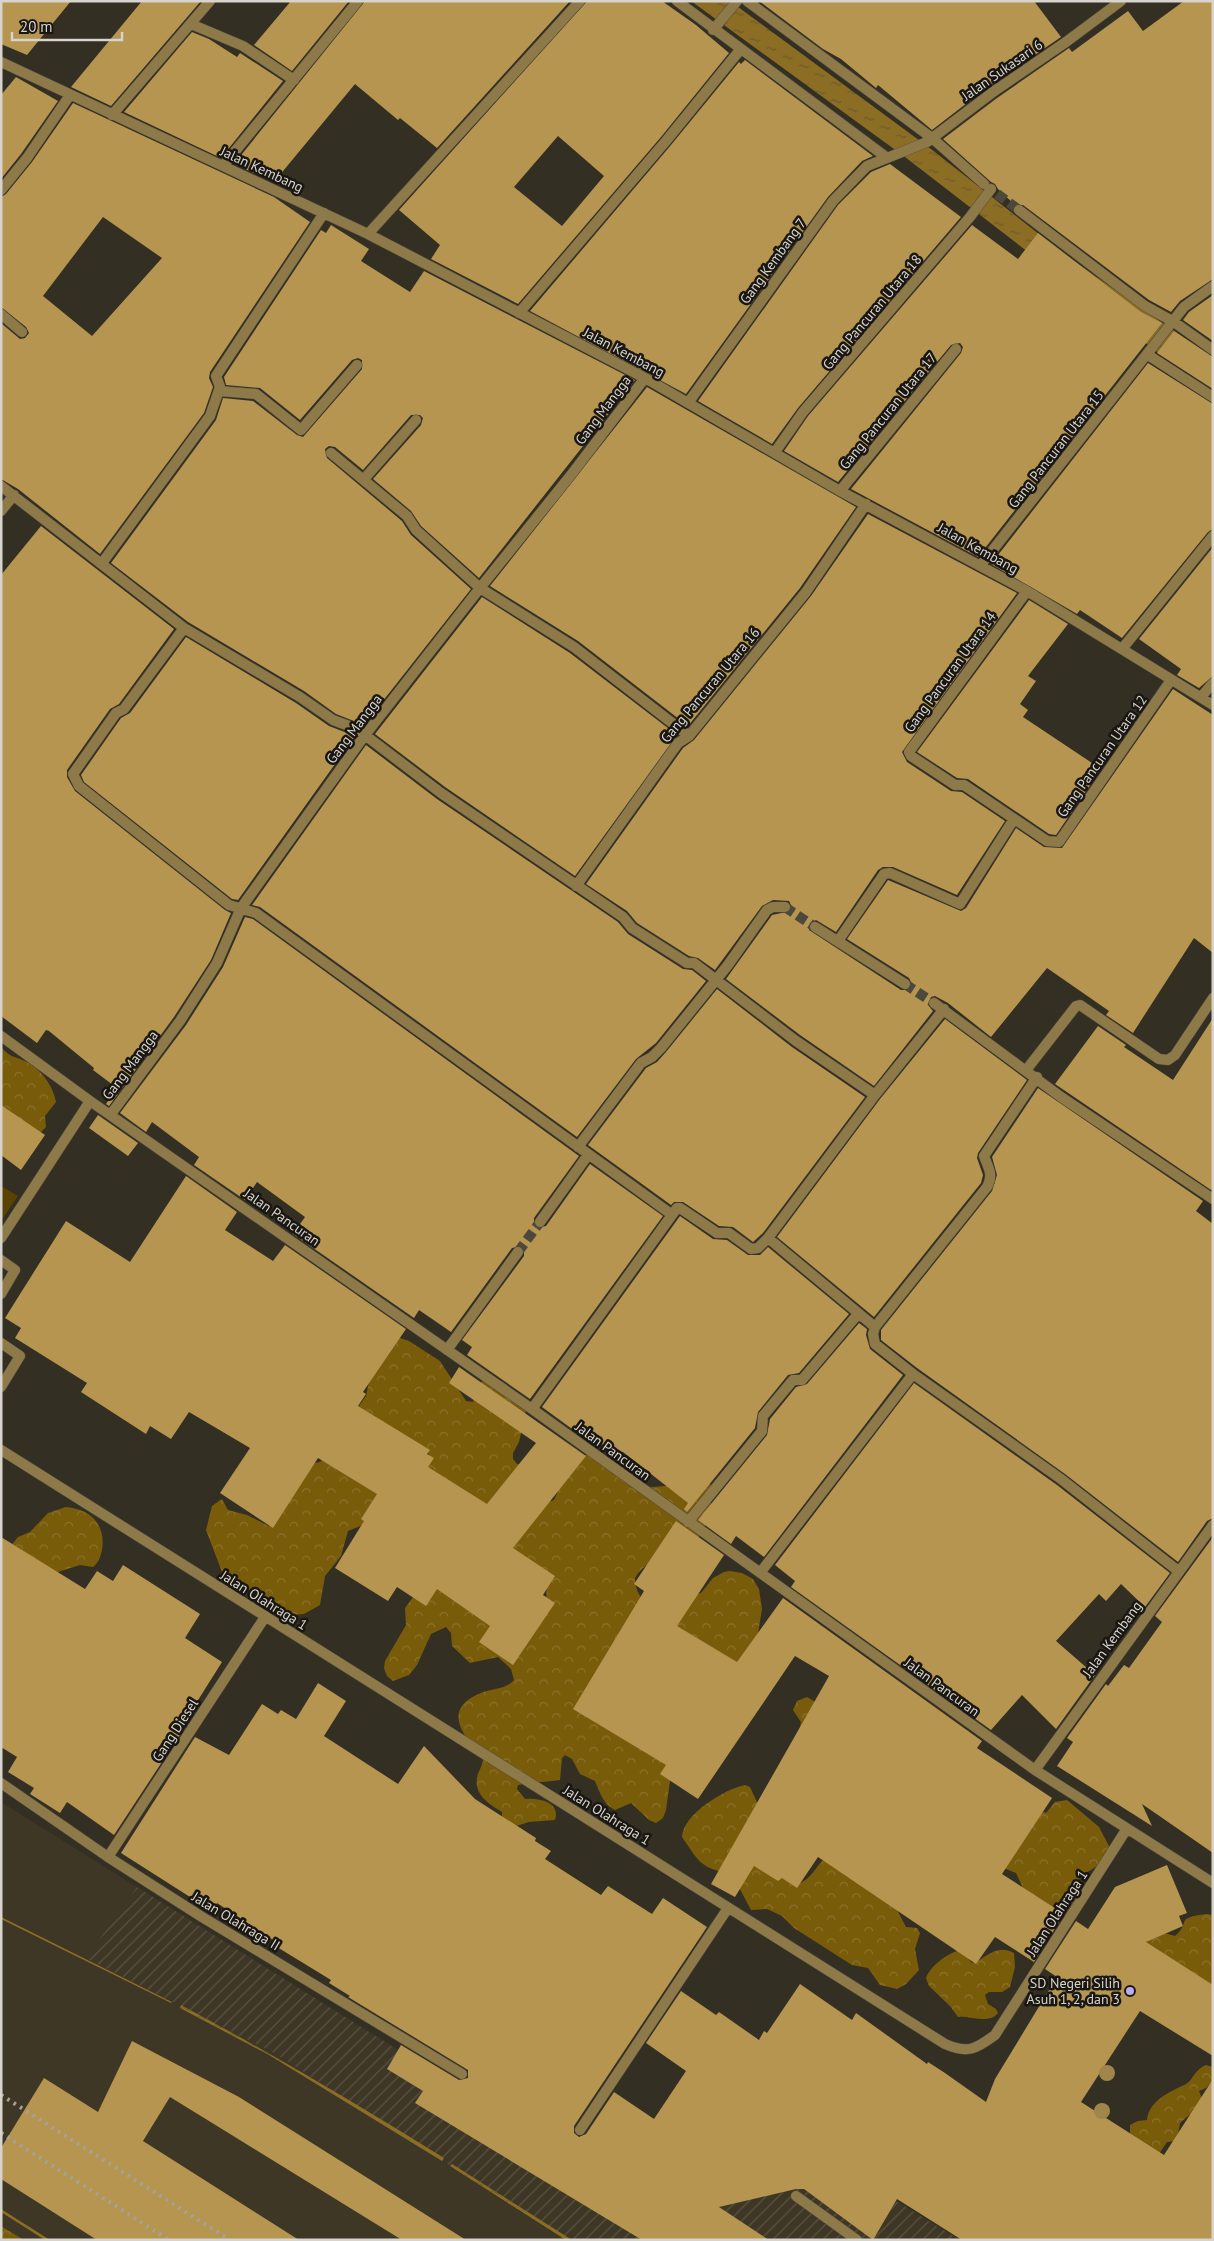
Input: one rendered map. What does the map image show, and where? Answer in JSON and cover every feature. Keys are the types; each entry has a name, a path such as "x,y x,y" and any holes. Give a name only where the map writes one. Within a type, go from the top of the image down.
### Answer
{"street":[{"path":"112,115 210,1"},
{"path":"223,166 358,1"},
{"path":"368,234 511,74 580,1"},
{"path":"677,1 716,28 740,50 891,155"},
{"path":"716,28 737,1"},
{"path":"747,1 930,140"},
{"name":"Jalan Sukasari 6","path":"891,155 930,140 993,92 1066,42 1121,1"},
{"path":"191,24 243,46 294,80"},
{"path":"519,313 666,141 740,50"},
{"name":"Jalan Kembang","path":"1,62 368,234 645,378 840,491 1027,590 1213,705"},
{"path":"1,190 27,158 70,95"},
{"name":"Gang Pancuran Utara 18","path":"775,452 803,412 970,217 988,187 930,140"},
{"name":"Gang Kembang 7","path":"688,402 832,202 867,166 891,155"},
{"path":"1019,210 1171,326 1213,350"},
{"path":"102,563 210,416 219,391 220,384 216,376 324,213"},
{"name":"Gang Pancuran Utara 15","path":"981,565 1171,326 1184,307 1213,286"},
{"path":"1,314 22,332"},
{"name":"Gang Pancuran Utara 17","path":"840,491 956,349"},
{"path":"1150,352 1213,397"},
{"path":"219,391 256,394 301,430 357,365"},
{"name":"Gang Mangga","path":"111,1114 180,1021 212,972 241,908 365,735 571,475 645,378"},
{"path":"364,479 416,420"},
{"path":"330,453 364,479 406,516 416,530 480,588 574,647 689,736"},
{"path":"1,486 184,628 300,697 333,720 357,729 441,794 505,835 623,917 632,928 687,963 694,963 796,1041 875,1095"},
{"path":"1,511 14,495"},
{"name":"Gang Pancuran Utara 16","path":"576,886 678,743 689,736 806,592 866,504"},
{"path":"1122,649 1213,536"},
{"name":"Gang Pancuran Utara 14","path":"1027,590 909,752 911,756 955,785 964,785 1047,841 1053,841"},
{"path":"184,628 124,709 116,713 73,774 79,786 229,905 256,913 671,1214"},
{"name":"Gang Pancuran Utara 12","path":"1053,841 1059,842 1171,680"},
{"path":"1201,698 1213,683"},
{"path":"838,941 884,874 890,873 960,904 1014,819"},
{"path":"578,1147 641,1063 652,1057 661,1048 728,966 767,910 773,907 786,907"},
{"path":"815,927 906,984"},
{"path":"1026,1070 1076,1006 1080,1005 1158,1059 1168,1060 1175,1055 1213,998"},
{"path":"934,1002 1037,1077 1061,1097 1131,1146 1213,1199"},
{"path":"532,1409 677,1208 680,1208 717,1233 729,1233 751,1249 758,1248 768,1238 875,1095 944,1009"},
{"name":"Jalan Pancuran","path":"1,1036 90,1101 532,1409 1035,1770 1126,1830 1213,1883"},
{"path":"1037,1077 984,1156 991,1171 987,1187 875,1328 873,1334 875,1344 913,1374 1061,1479 1177,1570"},
{"path":"1,1238 90,1101"},
{"path":"540,1222 588,1154"},
{"path":"768,1238 875,1328"},
{"path":"447,1350 518,1252"},
{"path":"1,1260 15,1270 1,1294"},
{"path":"688,1522 762,1431 764,1416 794,1380 802,1380 858,1314"},
{"path":"1,1343 20,1356 1,1387"},
{"path":"760,1574 913,1374"},
{"name":"Jalan Olahraga 1","path":"1,1450 945,2044 960,2050 980,2046 995,2035 1126,1830"},
{"name":"Jalan Kembang","path":"1035,1770 1177,1570 1213,1524"},
{"name":"Gang Diesel","path":"108,1857 265,1617"},
{"name":"Jalan Olahraga II","path":"1,1783 108,1857 202,1917 462,2074"},
{"path":"580,2130 728,1908"},
{"path":"796,2196 857,2240"}],"shaded area":[{"path":"1,1186 18,1196 1,1221"},
{"path":"1,1802 137,1887 87,1958 274,2053 565,2240 1,2240"},
{"path":"137,1887 427,2068 656,2192 821,2155 960,2240 565,2240 274,2053 86,1958"}],"green space":[{"path":"1,1047 9,1055 25,1061 36,1068 52,1089 56,1102 45,1116 46,1127 34,1139 1,1124"},
{"path":"397,1337 409,1341 440,1361 466,1401 473,1402 480,1383 487,1379 494,1378 508,1385 526,1410 519,1442 513,1453 513,1459 517,1464 535,1466 542,1504 554,1500 571,1466 583,1456 590,1454 641,1488 665,1486 684,1480 708,1478 710,1481 710,1508 701,1534 687,1546 659,1558 642,1569 635,1578 639,1594 656,1612 677,1599 701,1593 713,1578 730,1571 742,1573 753,1579 759,1589 762,1609 756,1646 670,1781 666,1810 663,1818 656,1823 649,1820 631,1803 615,1810 611,1808 602,1798 595,1781 580,1774 572,1759 565,1755 562,1758 560,1780 518,1785 517,1789 525,1799 541,1800 551,1805 555,1809 555,1820 529,1822 513,1827 502,1820 502,1812 488,1803 478,1790 477,1778 483,1758 463,1732 459,1715 461,1707 469,1700 481,1693 503,1687 514,1680 511,1669 498,1657 470,1663 452,1646 451,1633 446,1627 431,1634 417,1665 409,1675 393,1681 387,1676 384,1668 385,1661 406,1625 405,1608 420,1588 421,1480 430,1457 427,1451 377,1467 377,1519 348,1531 341,1556 325,1576 320,1605 304,1614 291,1615 258,1594 230,1581 222,1572 206,1530 212,1506 222,1499 228,1510 247,1515 269,1526 274,1522 308,1464 320,1462 334,1449 352,1416 366,1396 370,1377","holes":["547,1582 546,1603 502,1626"]},
{"path":"66,1507 83,1511 95,1520 99,1526 103,1541 100,1558 93,1567 80,1565 42,1577 9,1548 18,1537 30,1532 48,1513"},
{"path":"807,1697 829,1710 799,1732 801,1722 793,1710 797,1701"},
{"path":"745,1785 750,1787 795,1885 809,1877 826,1857 896,1908 906,1927 917,1928 920,1933 915,1949 919,1970 906,1984 897,1989 880,1985 868,1968 852,1965 794,1928 782,1916 767,1909 751,1910 732,1874 707,1867 697,1859 682,1837 684,1828 689,1820 697,1811 717,1797"},
{"path":"1067,1800 1099,1827 1110,1848 1098,1865 1080,1875 1074,1893 1077,1902 1069,1914 1060,1917 1024,1890 1016,1873 986,1861 1037,1809 1046,1813 1055,1802"},
{"path":"1207,1914 1213,1915 1213,2005 1140,1949 1157,1931 1175,1936 1186,1919"},
{"path":"961,1950 972,1963 997,1950 1008,1950 1014,1953 1015,1967 1010,1987 1002,1992 989,1992 985,1995 988,2004 996,2009 998,2013 994,2017 984,2019 958,2017 950,2006 929,1986 926,1978 931,1969 946,1957"},
{"path":"1206,2065 1213,2067 1213,2081 1206,2088 1199,2091 1202,2099 1195,2110 1180,2123 1177,2141 1167,2142 1159,2154 1130,2135 1130,2125 1138,2121 1147,2120 1156,2102 1186,2084 1199,2069"},
{"path":"1,2226 24,2240 1,2240"}],"water":[{"path":"691,1 730,1 931,149 1068,257 1213,358 1213,389 1160,354 905,157"},
{"path":"1,1917 172,2002 1,1919"},
{"path":"181,2005 314,2080 444,2158 442,2161 269,2055 180,2008"},
{"path":"452,2164 572,2240 566,2240 450,2166"},
{"path":"1,2209 50,2240 45,2240 1,2212"}],"building":[{"path":"1,1 71,1 27,55 1,44"},
{"path":"142,1 201,1 111,106 71,87"},
{"path":"291,1 349,1 292,71 254,45"},
{"path":"365,1 570,1 437,148 400,118 398,120 355,84 274,182 234,164"},
{"path":"587,1 662,1 696,25 729,53 661,137 518,304 431,259 440,245 399,210","holes":["558,136 604,176 562,226 514,187"]},
{"path":"759,1 1034,1 1061,37 989,86 932,130 878,85 876,88 841,59 823,49"},
{"path":"1184,1 1213,1 1213,279 1180,301 1171,312 1149,300 1023,205 1015,205 995,184 943,139 997,98 1069,48 1072,52 1128,11 1143,31"},
{"path":"192,32 209,39 237,57 240,53 283,81 221,158 124,112"},
{"path":"745,60 873,156 862,161 828,197 686,394 530,311 739,62 741,64"},
{"path":"16,77 58,101 1,179 1,95"},
{"path":"73,103 274,197 310,222 210,372 209,378 213,387 204,413 100,554 18,489 1,479 1,323 20,339 25,338 29,333 26,327 1,307 1,197 6,194 32,162","holes":["103,217 162,258 92,336 43,296"]},
{"path":"890,164 961,217 798,408 772,444 698,401 838,205 871,172"},
{"path":"331,225 369,249 361,261 410,292 424,271 635,380 479,578 421,526 411,511 373,479 421,425 423,418 420,415 411,415 363,470 335,447 329,446 325,449 327,458 402,521 411,535 471,589 364,725 336,714 304,691 188,622 111,563 216,420 223,398 253,401 297,435 303,437 362,369 362,360 358,358 352,360 300,420 260,388 226,385 224,377 321,230 326,233"},
{"path":"972,225 1018,259 1038,233 1141,312 1162,323 978,557 851,489 961,353 963,347 960,343 951,345 838,482 784,451 808,416"},
{"path":"1213,295 1213,341 1183,320 1189,312"},
{"path":"1174,331 1213,357 1213,389 1157,353"},
{"path":"1148,363 1213,404 1213,529 1208,532 1122,638 1080,610 1077,614 991,564"},
{"path":"647,387 856,507 800,588 688,726 578,641 490,586"},
{"path":"868,514 1017,593 902,752 907,762 951,791 962,792 1005,821 957,895 893,867 883,867 878,870 836,932 816,920 810,923 809,930 901,990 909,990 912,984 909,978 847,939 888,880 961,911 966,908 1016,828 1044,847 1062,848 1173,689 1213,715 1213,953 1194,938 1133,1033 1106,1015 1109,1011 1047,968 991,1037 948,1003 935,996 931,997 928,1005 933,1011 874,1086 800,1035 726,979 772,915 791,911 792,907 789,901 773,900 762,906 715,970 698,958 689,956 637,923 627,911 586,884 683,748 694,740 811,596"},
{"path":"41,526 174,629 119,704 110,709 67,770 67,777 75,791 231,913 211,960 174,1017 109,1106 106,1104 117,1088 93,1070 94,1068 49,1031 46,1030 37,1043 1,1016 1,575"},
{"path":"1213,547 1213,676 1199,688 1177,675 1181,669 1139,639"},
{"path":"482,597 570,653 677,735 575,876 445,787 375,734"},
{"path":"1029,600 1068,624 1028,676 1036,681 1020,704 1028,710 1023,717 1101,769 1056,835 1049,834 968,779 957,778 917,752"},
{"path":"186,637 296,703 329,726 355,736 238,900 232,899 84,782 81,775 121,718 130,713"},
{"path":"366,745 437,799 618,922 628,934 683,969 692,970 706,981 656,1043 636,1059 577,1137 260,907 252,905"},
{"path":"245,917 253,919 579,1156 534,1218 536,1228 546,1226 590,1164 663,1216 530,1399 467,1355 472,1347 462,1340 524,1256 522,1246 512,1248 451,1332 419,1310 414,1318 293,1234 305,1217 257,1182 245,1200 194,1165 199,1157 152,1122 146,1132 120,1113 186,1025 223,967"},
{"path":"717,989 792,1047 865,1097 763,1233 753,1242 733,1227 719,1226 683,1202 674,1202 671,1205 588,1145 646,1068 657,1062 666,1052"},
{"path":"1213,1018 1213,1188 1211,1190 1055,1084 1098,1026 1126,1045 1124,1047 1173,1080"},
{"path":"945,1019 1027,1080 978,1153 977,1158 983,1175 981,1183 874,1317 777,1237 880,1099"},
{"path":"1038,1088 1203,1201 1196,1211 1213,1224 1213,1518 1207,1521 1178,1562 1065,1474 881,1340 881,1330 992,1191 997,1175 992,1157"},
{"path":"1,1105 45,1135 21,1170 1,1155"},
{"path":"98,1115 138,1143 128,1156 89,1128"},
{"path":"186,1176 237,1212 225,1230 273,1261 285,1245 406,1329 363,1392 366,1394 358,1406 430,1450 427,1454 434,1458 428,1467 487,1504 536,1443 449,1383 459,1367 586,1456 513,1548 555,1576 543,1595 555,1603 513,1665 479,1642 490,1626 437,1589 426,1606 397,1587 388,1601 335,1568 364,1521 361,1519 377,1494 318,1458 273,1528 220,1493 250,1448 189,1412 171,1439 150,1426 146,1434 81,1392 87,1383 15,1338 21,1328 5,1318 66,1221 130,1262"},
{"path":"680,1216 713,1239 727,1240 748,1255 760,1255 768,1247 849,1314 799,1373 788,1375 758,1412 755,1428 687,1512 684,1509 688,1503 623,1452 620,1456 597,1441 594,1445 542,1407"},
{"path":"859,1323 867,1329 866,1335 870,1349 903,1375 764,1557 736,1536 731,1544 698,1520 767,1435 770,1419 796,1387 807,1384"},
{"path":"914,1383 1057,1485 1170,1573 1145,1607 1121,1584 1106,1601 1099,1594 1056,1641 1095,1675 1056,1729 1022,1695 991,1730 791,1587 795,1581 775,1565"},
{"path":"676,1521 724,1555 677,1626 737,1662 783,1598 982,1741 977,1748 1052,1798 1002,1874 1064,1914 1034,1962 995,1937 976,1964 818,1857 797,1888 782,1878 778,1881 754,1866 735,1897 711,1884 829,1676 795,1656 698,1799 660,1774 666,1765 573,1709 644,1591 634,1584"},
{"path":"1,1537 85,1589 97,1571 113,1581 123,1565 200,1614 185,1638 222,1662 180,1729 183,1730 114,1835 67,1802 60,1813 30,1794 34,1788 8,1772 17,1757 1,1747"},
{"path":"1213,1537 1213,1853 1142,1804 1152,1826 1057,1766 1073,1742 1067,1738 1106,1684 1108,1686 1124,1665 1129,1668 1162,1622 1155,1616"},
{"path":"318,1683 346,1701 324,1736 398,1784 424,1746 475,1799 536,1838 535,1841 551,1851 545,1859 601,1895 608,1886 652,1914 663,1898 707,1927 574,2126 574,2133 579,2137 586,2134 614,2092 654,2119 686,2071 646,2043 681,1991 716,2015 719,2012 759,2040 764,2031 767,2033 800,1984 852,2020 856,2013 927,2064 928,2062 986,2102 995,2079 1057,1977 1045,1969 1076,1921 1088,1929 1115,1887 1167,1865 1187,1913 1179,1916 1183,1926 1146,1942 1213,1985 1213,2056 1140,2011 1081,2102 1164,2155 1213,2079 1213,2240 962,2240 897,2199 873,2240 804,2189 796,2189 719,2207 769,2240 642,2240 415,2103 423,2091 387,2069 401,2045 459,2080 468,2078 468,2070 348,1997 350,1996 329,1983 331,1980 277,1947 279,1944 217,1903 212,1911 121,1853 195,1737 229,1755 262,1704 278,1714 281,1710 296,1719"},
{"path":"132,2041 239,2097 466,2240 402,2240 170,2097 143,2141 299,2240 97,2240 1,2179 1,2148 44,2078 98,2112"}],"tunnel":[{"path":"985,185 1019,210"},
{"path":"785,907 815,927"},
{"path":"905,984 934,1003"},
{"path":"518,1252 540,1222"}],"railway":[{"path":"1,2095 230,2240"},
{"path":"1,2133 169,2240"}],"place":[{"name":"SD Negeri Silih Asuh 1, 2, dan 3","path":"1130,1991"}]}
